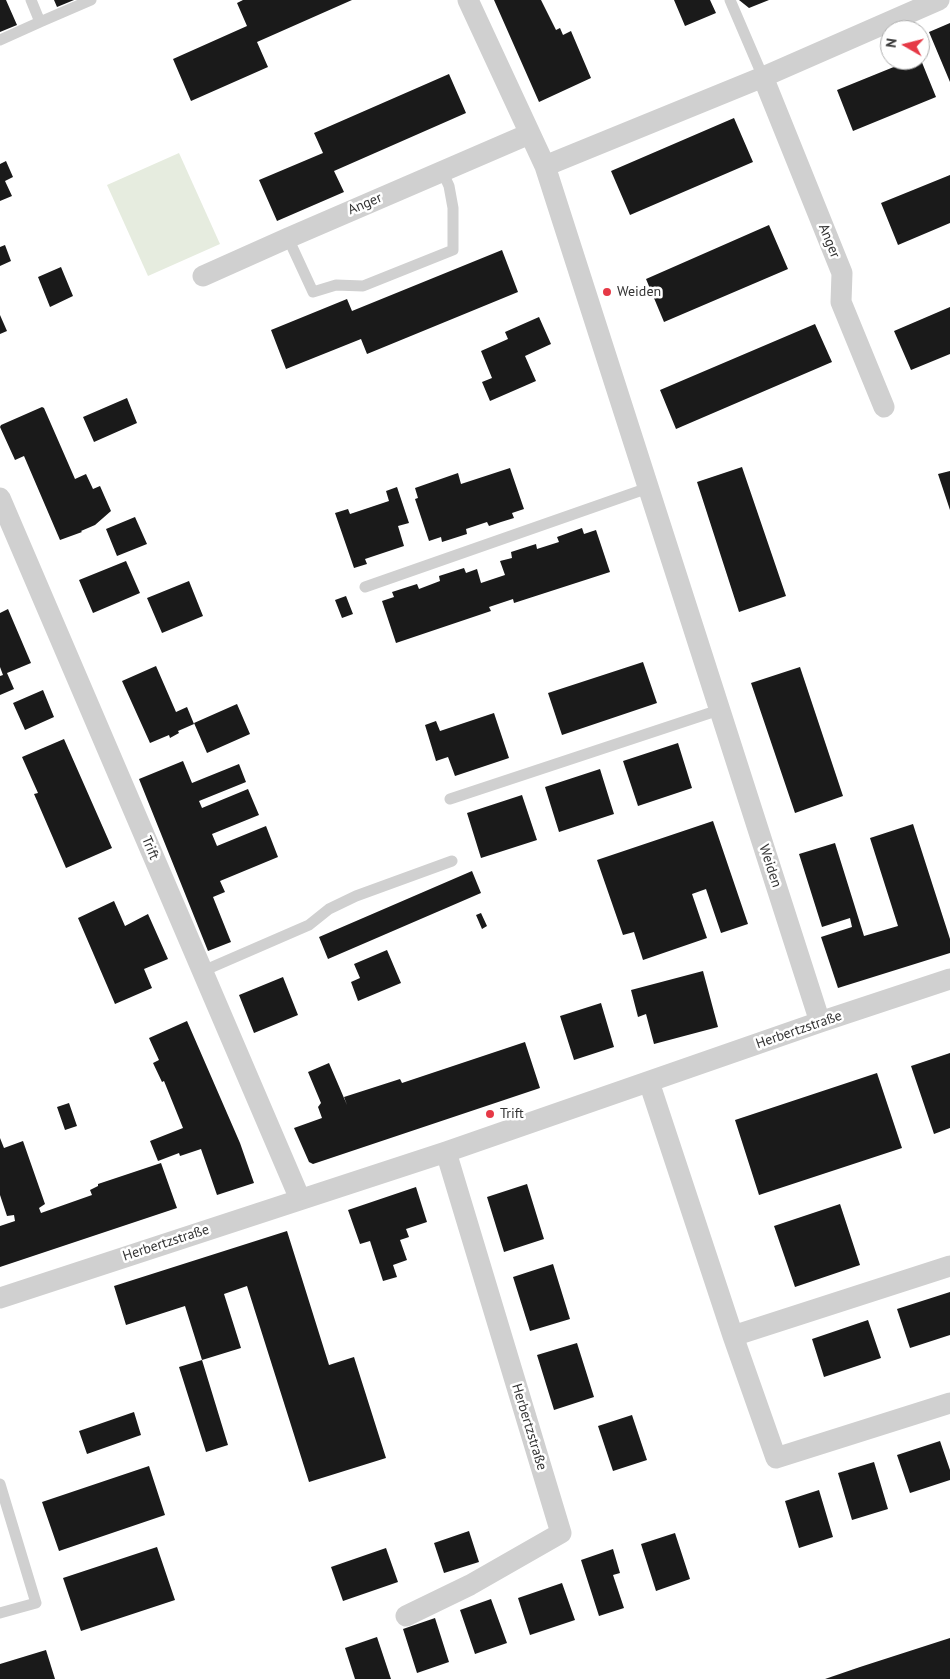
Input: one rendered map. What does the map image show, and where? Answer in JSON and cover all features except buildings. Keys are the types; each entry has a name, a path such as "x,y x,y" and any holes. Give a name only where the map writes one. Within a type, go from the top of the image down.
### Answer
{"street":[{"name":"Weiden","path":"468,0 544,166 820,1022"},
{"path":"544,166 763,78 939,0"},
{"name":"Anger","path":"763,78 842,273 840,302 884,407"},
{"name":"Anger","path":"203,276 529,134"},
{"name":"Trift","path":"0,498 300,1199"},
{"name":"Herbertzstraße","path":"0,1298 446,1152 820,1022 950,979"},
{"path":"649,1082 733,1336 776,1458 950,1403"},
{"name":"Herbertzstraße","path":"406,1616 470,1585 561,1534 446,1152"},
{"path":"733,1336 950,1266"}],"lane":[{"path":"31,0 40,22"},
{"path":"0,40 91,0"},
{"path":"730,0 763,78"},
{"path":"288,238 313,292 336,285 363,286 453,250 453,208 449,186 442,171"},
{"path":"365,587 648,488"},
{"path":"450,799 720,710"},
{"path":"203,971 309,925 329,909 356,896 452,861"},
{"path":"0,1484 36,1603 0,1613"}],"shaded area":[{"path":"179,153 220,244 148,276 107,185"}],"place":[{"name":"Weiden","path":"607,292"},
{"name":"Trift","path":"490,1114"}]}
